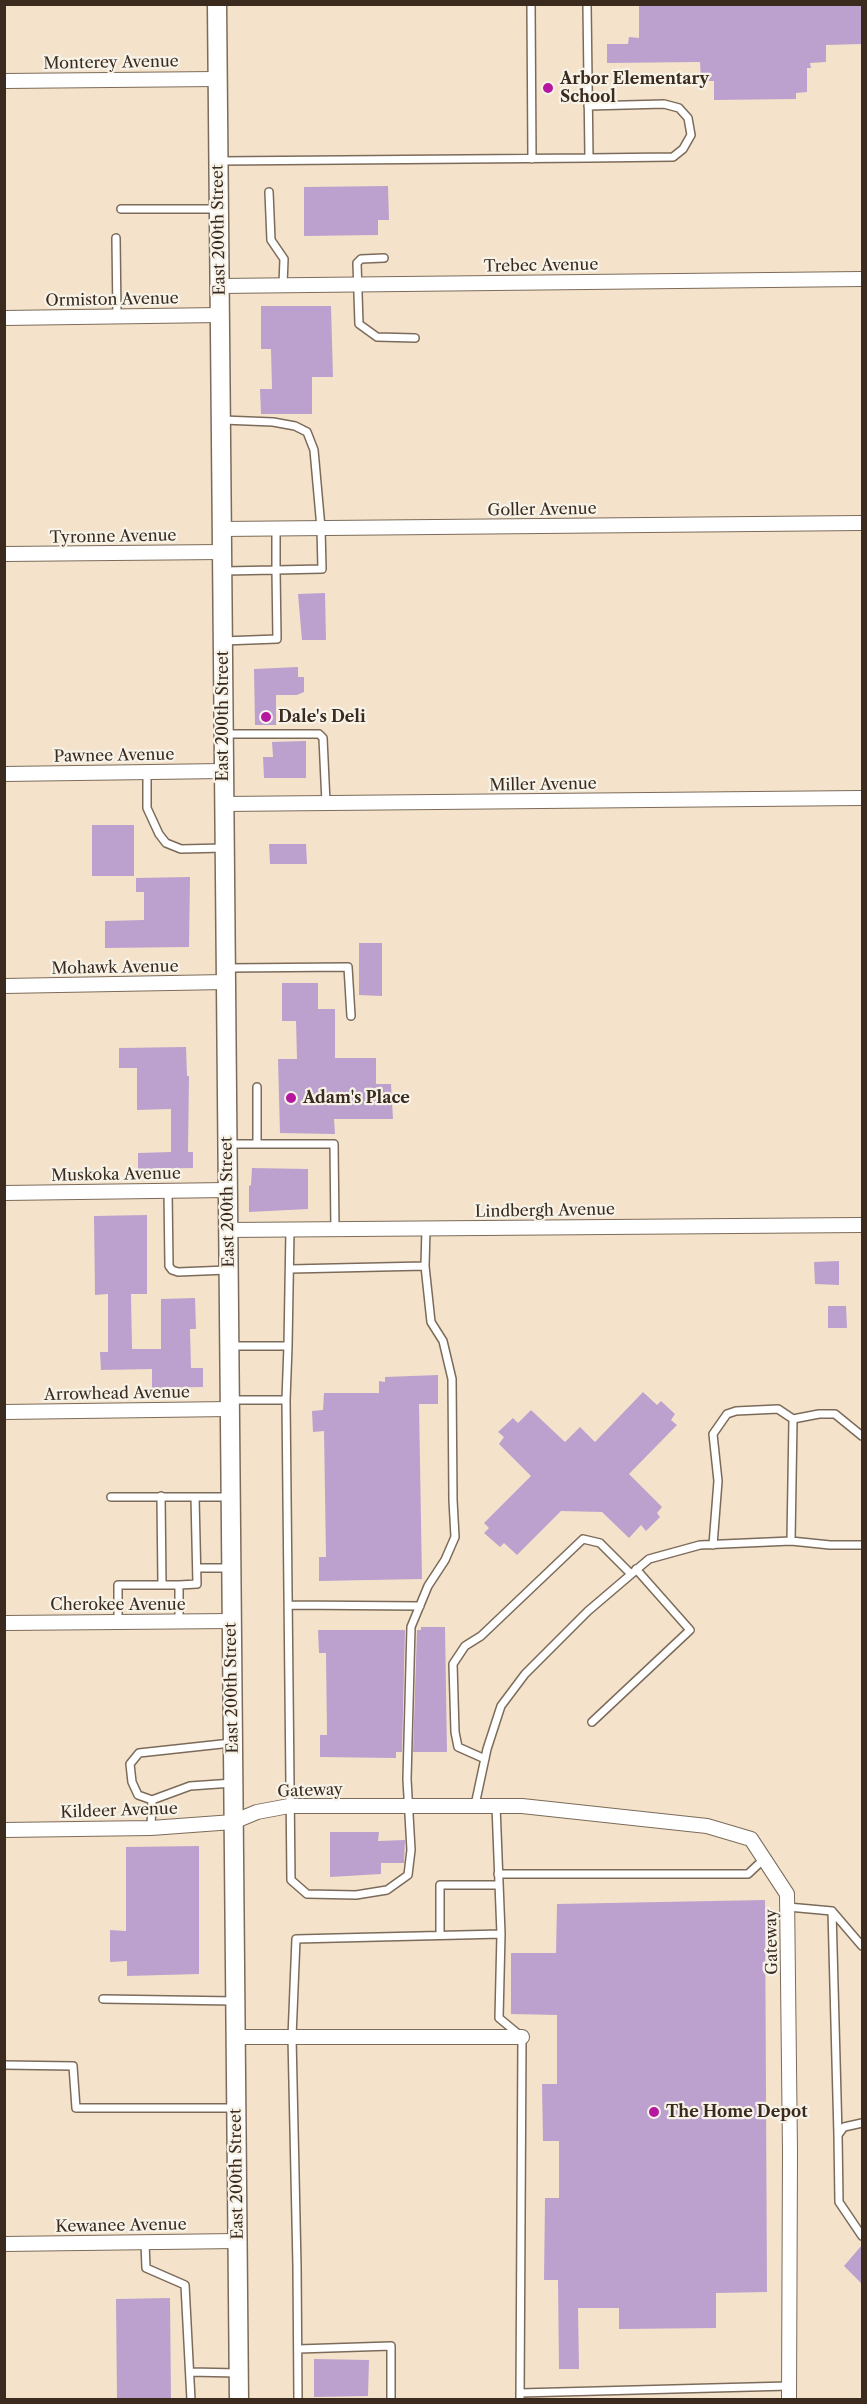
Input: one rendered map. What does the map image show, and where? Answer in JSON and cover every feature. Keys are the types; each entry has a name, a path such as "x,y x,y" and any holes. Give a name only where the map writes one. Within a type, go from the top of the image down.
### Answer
{"street":[{"name":"East 200th Street","path":"217,4 239,2400"},
{"name":"Monterey Avenue","path":"4,81 217,79"},
{"name":"Trebec Avenue","path":"219,286 862,279"},
{"name":"Ormiston Avenue","path":"4,318 220,315"},
{"name":"Goller Avenue","path":"222,529 862,523"},
{"name":"Tyronne Avenue","path":"4,554 222,552"},
{"name":"Pawnee Avenue","path":"4,774 224,771"},
{"name":"Miller Avenue","path":"223,804 862,798"},
{"name":"Mohawk Avenue","path":"4,986 226,975"},
{"name":"Muskoka Avenue","path":"4,1193 228,1190"},
{"name":"Lindbergh Avenue","path":"228,1230 862,1225"},
{"name":"Arrowhead Avenue","path":"4,1412 230,1405"},
{"name":"Cherokee Avenue","path":"4,1623 232,1621"},
{"name":"Gateway","path":"233,1822 256,1812 289,1806 522,1806 707,1826 751,1839 787,1894 788,1907 789,2393"},
{"name":"Kildeer Avenue","path":"4,1830 151,1828 233,1822"},
{"path":"236,2037 522,2037"},
{"name":"Kewanee Avenue","path":"4,2244 237,2241"}],"lane":[{"path":"531,4 532,159"},
{"path":"586,4 588,158"},
{"path":"218,161 673,158 683,149 690,135 688,118 679,108 664,104 588,106"},
{"path":"269,192 271,240 284,259 283,285"},
{"path":"121,209 219,209"},
{"path":"116,238 117,316"},
{"path":"384,258 361,259 357,263 359,324 377,337 415,338"},
{"path":"220,420 273,422 295,426 307,432 314,450 322,569 222,572"},
{"path":"223,640 277,639 276,528"},
{"path":"224,734 319,734 323,738 327,803"},
{"path":"147,772 147,808 159,834 166,843 181,849 224,848"},
{"path":"226,975 348,967 351,1016"},
{"path":"257,1087 258,1144"},
{"path":"227,1144 334,1144 335,1230"},
{"path":"168,1191 172,1270 178,1272 228,1270"},
{"path":"291,1230 286,1400 291,1880 307,1894 356,1895 387,1890 408,1875 411,1850 407,1807 411,1627 455,1537 452,1379 443,1341 431,1322 425,1266 426,1229"},
{"path":"290,1269 425,1266"},
{"path":"229,1346 288,1346"},
{"path":"230,1405 286,1400"},
{"path":"712,1545 718,1481 712,1434 727,1414 736,1411 778,1409 793,1419 819,1414 835,1414 862,1436"},
{"path":"791,1541 793,1419"},
{"path":"161,1496 162,1585"},
{"path":"111,1497 230,1497"},
{"path":"118,1622 118,1585 197,1584 195,1497"},
{"path":"485,1759 458,1747 455,1732 453,1664 465,1646 481,1636 583,1539 600,1543 634,1572 690,1630 592,1722"},
{"path":"475,1805 485,1759 501,1706 525,1674 588,1611 649,1559 673,1551 712,1545 791,1541 862,1545"},
{"path":"197,1568 231,1568"},
{"path":"179,1585 179,1621"},
{"path":"289,1605 420,1606"},
{"path":"233,1743 138,1753 130,1764 132,1782 138,1795 152,1800 190,1786 233,1783"},
{"path":"151,1828 152,1800"},
{"path":"496,1806 501,1934 499,2018 522,2037 520,2396 789,2393"},
{"path":"498,1874 748,1874 764,1859"},
{"path":"440,1935 440,1885 499,1885"},
{"path":"788,1907 832,1911 862,1946"},
{"path":"832,1911 839,2202 862,2236"},
{"path":"298,2400 292,2037 296,1940 501,1934"},
{"path":"104,1999 235,2001"},
{"path":"4,2065 73,2066 76,2108 236,2108"},
{"path":"838,2135 844,2127 862,2123"},
{"path":"145,2243 146,2268 185,2285 191,2400"},
{"path":"298,2349 391,2346 391,2400"},
{"path":"190,2372 238,2373"}],"building":[{"path":"639,4 862,4 862,44 826,45 826,62 810,63 811,68 807,68 807,92 796,93 796,99 714,100 714,81 701,81 700,62 607,63 607,44 628,44 629,37 639,38"},
{"path":"388,186 389,220 378,220 378,235 304,236 304,187"},
{"path":"261,306 331,306 333,377 312,377 312,414 261,414 260,389 272,389 271,349 261,349"},
{"path":"325,593 326,640 302,640 298,594"},
{"path":"298,667 298,677 304,677 304,692 297,695 276,695 276,725 255,725 254,669"},
{"path":"306,741 306,778 264,778 263,757 273,757 272,742"},
{"path":"92,825 134,825 134,876 92,876"},
{"path":"269,844 306,844 307,864 270,864"},
{"path":"190,877 189,947 105,948 105,921 144,920 144,892 136,892 136,878"},
{"path":"359,943 382,943 382,996 359,995"},
{"path":"282,983 318,983 318,1009 335,1009 335,1058 376,1058 376,1084 391,1084 393,1119 334,1119 335,1134 280,1133 278,1059 297,1059 296,1021 282,1021"},
{"path":"186,1047 187,1076 189,1076 188,1152 193,1152 193,1168 138,1169 138,1153 171,1152 171,1109 137,1110 137,1068 119,1068 119,1048"},
{"path":"252,1168 308,1169 308,1209 249,1212"},
{"path":"147,1215 147,1294 131,1294 132,1349 161,1349 161,1299 195,1298 196,1329 190,1329 191,1368 203,1368 203,1387 152,1388 152,1369 101,1370 100,1352 108,1352 108,1294 95,1295 94,1216"},
{"path":"839,1261 839,1285 815,1284 814,1262"},
{"path":"828,1306 846,1306 847,1328 828,1328"},
{"path":"438,1375 438,1404 419,1404 422,1579 319,1581 319,1557 326,1557 324,1431 313,1432 312,1411 323,1410 324,1393 379,1393 379,1381 385,1382 385,1377"},
{"path":"643,1392 657,1405 661,1401 675,1414 671,1420 677,1425 629,1474 662,1507 657,1513 660,1517 646,1531 641,1525 629,1538 602,1512 561,1511 517,1555 504,1543 500,1547 484,1533 489,1528 484,1523 531,1476 499,1444 504,1437 498,1432 513,1418 518,1423 531,1410 565,1442 580,1427 595,1442"},
{"path":"421,1627 445,1627 447,1752 413,1752 417,1630 421,1630"},
{"path":"318,1630 405,1630 402,1752 396,1752 396,1758 320,1757 320,1735 327,1735 326,1653 319,1653"},
{"path":"330,1832 379,1832 378,1841 405,1840 404,1863 381,1863 381,1874 330,1877"},
{"path":"199,1846 199,1974 127,1976 127,1961 110,1962 110,1930 126,1931 126,1847"},
{"name":"The Home Depot","path":"765,1900 767,2292 716,2293 716,2328 619,2329 619,2308 578,2308 579,2369 559,2369 558,2280 544,2280 545,2198 559,2198 559,2141 543,2141 542,2084 557,2084 557,2015 511,2014 511,1953 556,1953 557,1904"},
{"path":"862,2245 862,2284 844,2266"},
{"path":"170,2298 171,2400 117,2400 116,2299"},
{"path":"314,2359 369,2360 368,2396 314,2397"}],"place":[{"name":"Arbor Elementary School","path":"548,88"},
{"name":"Dale's Deli","path":"266,717"},
{"name":"Adam's Place","path":"291,1098"},
{"name":"The Home Depot","path":"654,2112"}]}
